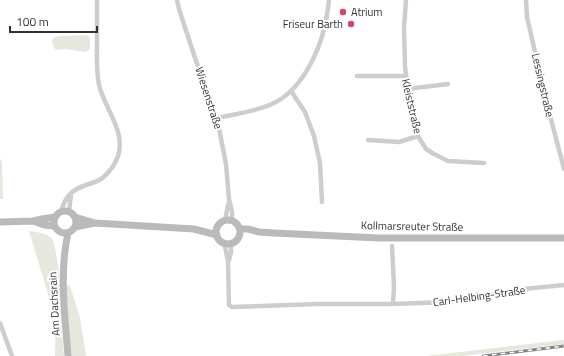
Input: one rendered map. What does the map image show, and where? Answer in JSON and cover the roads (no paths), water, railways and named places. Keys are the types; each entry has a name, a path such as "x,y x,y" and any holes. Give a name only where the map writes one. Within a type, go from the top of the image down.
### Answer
{"main road":[{"path":"54,226 57,214 66,211 72,215 95,223"},
{"path":"33,221 44,225 54,226 60,232 68,233 75,227 76,221 72,215"},
{"path":"0,222 33,221 42,218 55,218"},
{"path":"228,220 237,224 239,232 237,239 228,243 220,239 217,232 220,224 228,220"},
{"path":"75,227 95,223 217,232"},
{"name":"Kollmarsreuter Straße","path":"239,232 248,229 260,232 379,238 564,238"},
{"name":"Am Dachsrain","path":"60,232 60,243 64,250"},
{"name":"Am Dachsrain","path":"68,233 64,250 63,282 68,356"}],"street":[{"path":"61,212 67,197 76,189 96,182 105,176 116,160 118,152 120,138 117,126 110,113 100,87 97,73 96,0"},
{"name":"Wiesenstraße","path":"176,0 194,55 218,118 226,164 229,199 228,220"},
{"path":"218,118 270,105 291,92 308,68 319,46 326,24 329,0"},
{"name":"Kleiststraße","path":"406,0 404,27 405,76 418,136 426,149 448,161 484,163"},
{"name":"Lessingstraße","path":"526,0 527,17 564,169"},
{"path":"357,76 405,76"},
{"path":"407,89 448,84"},
{"path":"291,92 305,112 314,136 320,163 322,202"},
{"path":"368,140 399,142 418,136"},
{"path":"71,194 72,215"},
{"name":"Wiesenstraße","path":"228,220 232,212 229,199"},
{"path":"228,243 228,261"},
{"path":"228,243 231,252 228,261"},
{"path":"392,246 394,286 393,304"},
{"name":"Carl-Helbing-Straße","path":"228,261 229,305 232,307 448,302 524,289 564,285"},
{"path":"0,323 12,356"}],"railway":[{"path":"483,356 564,346"}],"place":[{"name":"Atrium","path":"343,12"},
{"name":"Friseur Barth","path":"351,24"}]}
